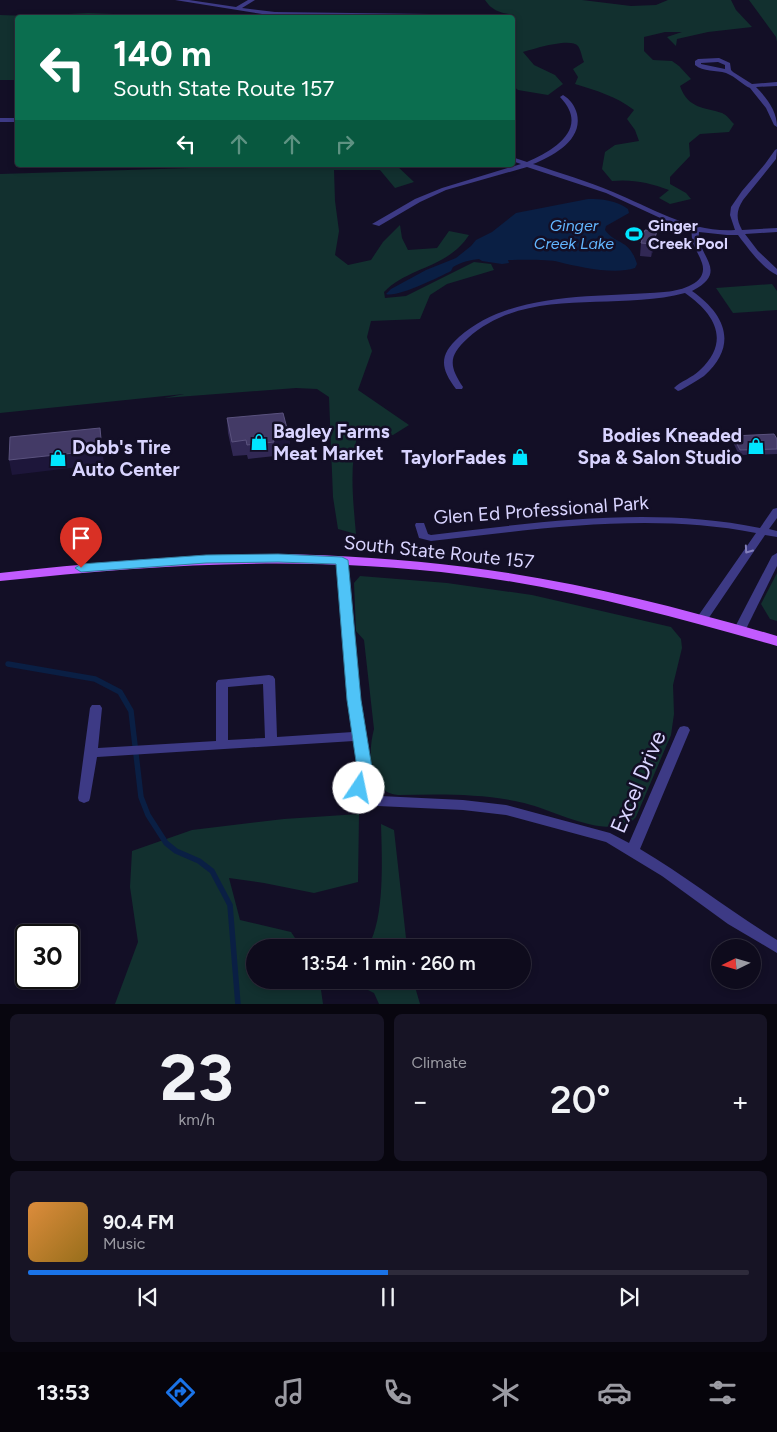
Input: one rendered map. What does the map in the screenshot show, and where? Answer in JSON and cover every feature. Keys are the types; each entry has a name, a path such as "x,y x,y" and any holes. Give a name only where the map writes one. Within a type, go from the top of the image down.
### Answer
{"main road":[{"name":"South State Route 157","path":"0,577 81,568 206,559 278,558 342,560 436,567 560,585 627,599 740,629 777,641"}],"street":[{"path":"178,0 275,14 352,15"},
{"path":"236,9 252,0"},
{"path":"731,73 728,70 728,64 719,60 698,62 698,65 701,67 731,73 750,86 768,106 777,125"},
{"path":"750,86 777,84"},
{"path":"376,224 443,189 528,164 558,149 571,136 574,128 574,116 570,103 564,97"},
{"path":"0,120 15,120"},
{"path":"777,151 772,162 734,208 734,221 740,232 754,250 777,273"},
{"path":"515,160 608,192 680,224 696,229 714,232 777,230"},
{"path":"459,387 448,374 446,362 448,356 461,338 486,321 548,302 580,299 642,298 686,290 699,283 707,272 705,259 694,241 696,229"},
{"path":"678,388 701,374 709,366 717,355 721,337 719,323 714,314 703,301 686,290"},
{"path":"702,619 729,581 745,554 777,511"},
{"name":"Glen Ed Professional Park","path":"420,525 423,536 431,538 621,519 703,521 762,531"},
{"path":"762,531 777,534"},
{"path":"740,629 777,556"},
{"path":"342,560 354,700 364,768 359,788 356,790 378,801 463,805 506,810 610,838 667,872 733,920 777,947"},
{"path":"222,745 222,683 269,679 271,742"},
{"path":"84,798 96,708"},
{"name":"Excel Drive","path":"632,851 684,730"},
{"path":"91,753 360,736"}],"green space":[{"path":"485,0 582,0 631,6 656,5 668,0 731,0 736,10 752,27 708,32 677,39 676,46 667,37 682,32 665,32 644,37 644,51 653,60 672,61 691,79 680,86 687,99 697,106 724,114 734,124 729,132 700,134 689,143 690,156 670,177 670,184 686,193 691,199 670,204 659,198 669,190 641,182 612,181 602,169 605,152 615,145 639,141 635,130 627,119 634,110 613,97 575,84 578,77 573,69 584,62 578,46 574,44 560,43 523,52 534,65 555,75 563,84 548,95 518,90 515,88 515,15 497,11"},
{"path":"749,0 777,0 777,42 776,37"},
{"path":"88,13 118,15 49,15"},
{"path":"0,15 15,16 15,80 0,80"},
{"path":"223,167 398,167 414,182 395,188 380,170 334,170 335,201 339,231 335,255 348,265 371,260 383,242 400,225 402,238 408,250 437,248 449,231 469,235 450,254 394,284 384,292 385,298 406,296 474,262 491,264 494,270 447,284 430,295 420,319 371,321 367,337 372,351 358,390 409,425 393,435 358,433 353,458 356,534 338,529 333,497 329,397 317,389 296,388 164,398 184,394 0,413 0,174"},
{"path":"772,284 777,291 777,310 733,313 716,288"},
{"path":"777,573 777,621 770,619 761,604"},
{"path":"360,576 447,583 532,595 671,627 681,639 682,648 673,685 674,714 671,735 636,817 631,822 622,826 601,826 578,821 524,803 493,797 429,794 398,795 380,787 372,769 371,748 374,729 364,640 356,631 354,583"},
{"path":"359,814 358,882 314,893 229,878 240,920 291,932 296,939 246,939 246,989 324,989 321,990 323,1004 115,1004 138,942 130,887 132,851 192,830 284,819"},
{"path":"381,824 394,830 406,939 371,939 380,904 382,871"},
{"path":"366,989 416,989 420,1004 379,1004 374,993"}],"water":[{"name":"Ginger Creek Lake","path":"588,199 609,201 628,209 629,213 606,226 605,230 609,235 627,246 637,264 635,268 618,271 587,268 548,260 508,260 509,263 502,264 479,259 459,264 453,267 451,271 408,290 386,294 391,289 426,270 456,258 476,240 492,232 516,213"}],"building":[{"path":"645,230 657,231 653,244 641,243"},
{"path":"283,413 289,436 273,438 274,442 247,445 246,440 232,442 227,418"},
{"path":"100,428 102,450 9,460 10,437"},
{"name":"Bodies Kneaded Spa & Salon Studio","path":"774,434 777,439 777,449 740,450 733,436"}],"waterway":[{"path":"8,664 95,679 120,692 131,711 141,797 148,815 166,843 176,851 199,861 212,871 230,905 238,1004"}],"place":[{"name":"Ginger Creek Pool","path":"634,234"},
{"name":"Bagley Farms Meat Market","path":"259,442"},
{"name":"Bodies Kneaded Spa & Salon Studio","path":"756,446"},
{"name":"TaylorFades","path":"520,457"},
{"name":"Dobb's Tire Auto Center","path":"58,458"}],"route":[{"path":"81,568 206,559 278,558 342,560 354,700 364,768 359,788"}]}
